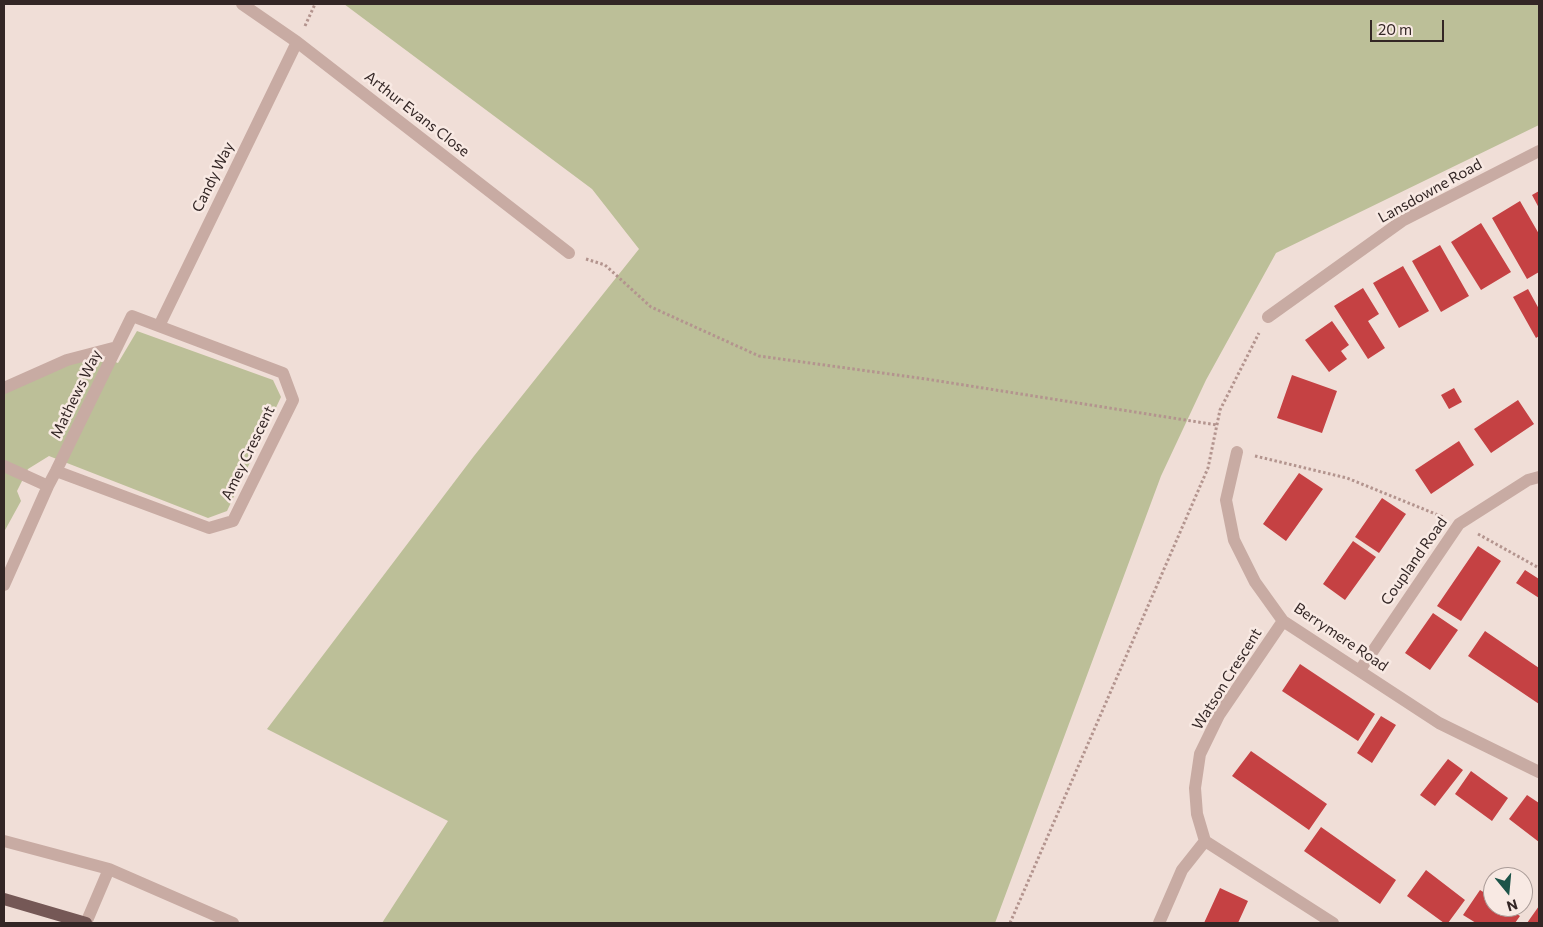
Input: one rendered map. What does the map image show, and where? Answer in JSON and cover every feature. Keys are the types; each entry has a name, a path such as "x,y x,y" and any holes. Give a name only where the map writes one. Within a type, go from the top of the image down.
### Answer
{"main road":[{"path":"4,899 86,923"}],"street":[{"name":"Arthur Evans Close","path":"242,4 297,42 569,253"},
{"name":"Candy Way","path":"159,326 297,42"},
{"name":"Lansdowne Road","path":"1268,317 1402,221 1539,152"},
{"name":"Amey Crescent","path":"56,470 209,528 233,521 293,400 283,372 132,316"},
{"name":"Mathews Way","path":"4,585 48,486 132,316"},
{"path":"4,388 67,360 117,347"},
{"name":"Berrymere Road","path":"1237,452 1226,500 1234,540 1255,582 1283,621 1439,723 1538,769"},
{"path":"4,466 48,486"},
{"name":"Coupland Road","path":"1360,670 1459,524 1528,480 1539,477"},
{"name":"Watson Crescent","path":"1204,841 1197,814 1195,788 1200,754 1219,715 1283,621"},
{"path":"4,841 109,869 233,923"},
{"path":"1159,923 1182,870 1204,841 1333,923"},
{"path":"86,923 109,869"}],"path":[{"path":"308,19 315,4"},
{"path":"569,253 605,266 651,307 759,356 936,380 1217,425"},
{"path":"1010,923 1208,468 1220,410 1268,317"},
{"path":"1213,446 1347,478 1459,524 1539,568"}],"green space":[{"path":"344,4 1539,4 1539,125 1276,253 1206,380 1161,476 995,923 382,923 448,821 267,729 474,456 639,249 592,189"},
{"path":"137,331 273,380 281,397 227,511 208,518 49,456 28,469 17,491 21,501 4,532 4,387 88,351 118,363"}],"building":[{"path":"1539,191 1539,208 1532,195"},
{"path":"1520,201 1539,234 1539,272 1527,279 1492,218"},
{"path":"1481,223 1511,272 1481,290 1451,242"},
{"path":"1440,245 1469,296 1441,312 1412,261"},
{"path":"1403,266 1429,311 1399,328 1373,283"},
{"path":"1363,288 1379,314 1368,321 1385,348 1368,359 1334,306"},
{"path":"1528,289 1539,309 1539,336 1536,338 1513,297"},
{"path":"1332,321 1349,345 1341,351 1347,359 1329,372 1305,340"},
{"path":"1292,375 1337,391 1322,433 1277,418"},
{"path":"1454,388 1462,402 1449,409 1441,395"},
{"path":"1518,400 1534,424 1491,453 1474,429"},
{"path":"1459,441 1474,465 1431,494 1415,470"},
{"path":"1299,473 1323,489 1286,541 1263,524"},
{"path":"1382,498 1406,514 1379,553 1355,537"},
{"path":"1353,541 1376,557 1345,600 1323,584"},
{"path":"1478,546 1501,561 1461,621 1437,606"},
{"path":"1525,570 1539,579 1539,598 1516,583"},
{"path":"1433,613 1458,630 1430,670 1405,653"},
{"path":"1485,631 1539,668 1539,704 1468,656"},
{"path":"1300,664 1375,714 1358,741 1282,691"},
{"path":"1381,716 1396,725 1372,763 1357,753"},
{"path":"1251,751 1327,804 1309,830 1232,776"},
{"path":"1448,759 1463,770 1435,806 1420,795"},
{"path":"1471,771 1508,798 1492,821 1455,794"},
{"path":"1527,795 1539,803 1539,842 1509,819"},
{"path":"1321,827 1396,880 1380,904 1304,851"},
{"path":"1426,870 1465,900 1448,923 1444,923 1407,896"},
{"path":"1220,888 1248,901 1238,923 1204,923"},
{"path":"1480,890 1483,892 1483,917 1519,917 1515,923 1476,923 1463,915"},
{"path":"1539,906 1539,923 1527,923 1533,917"}]}
